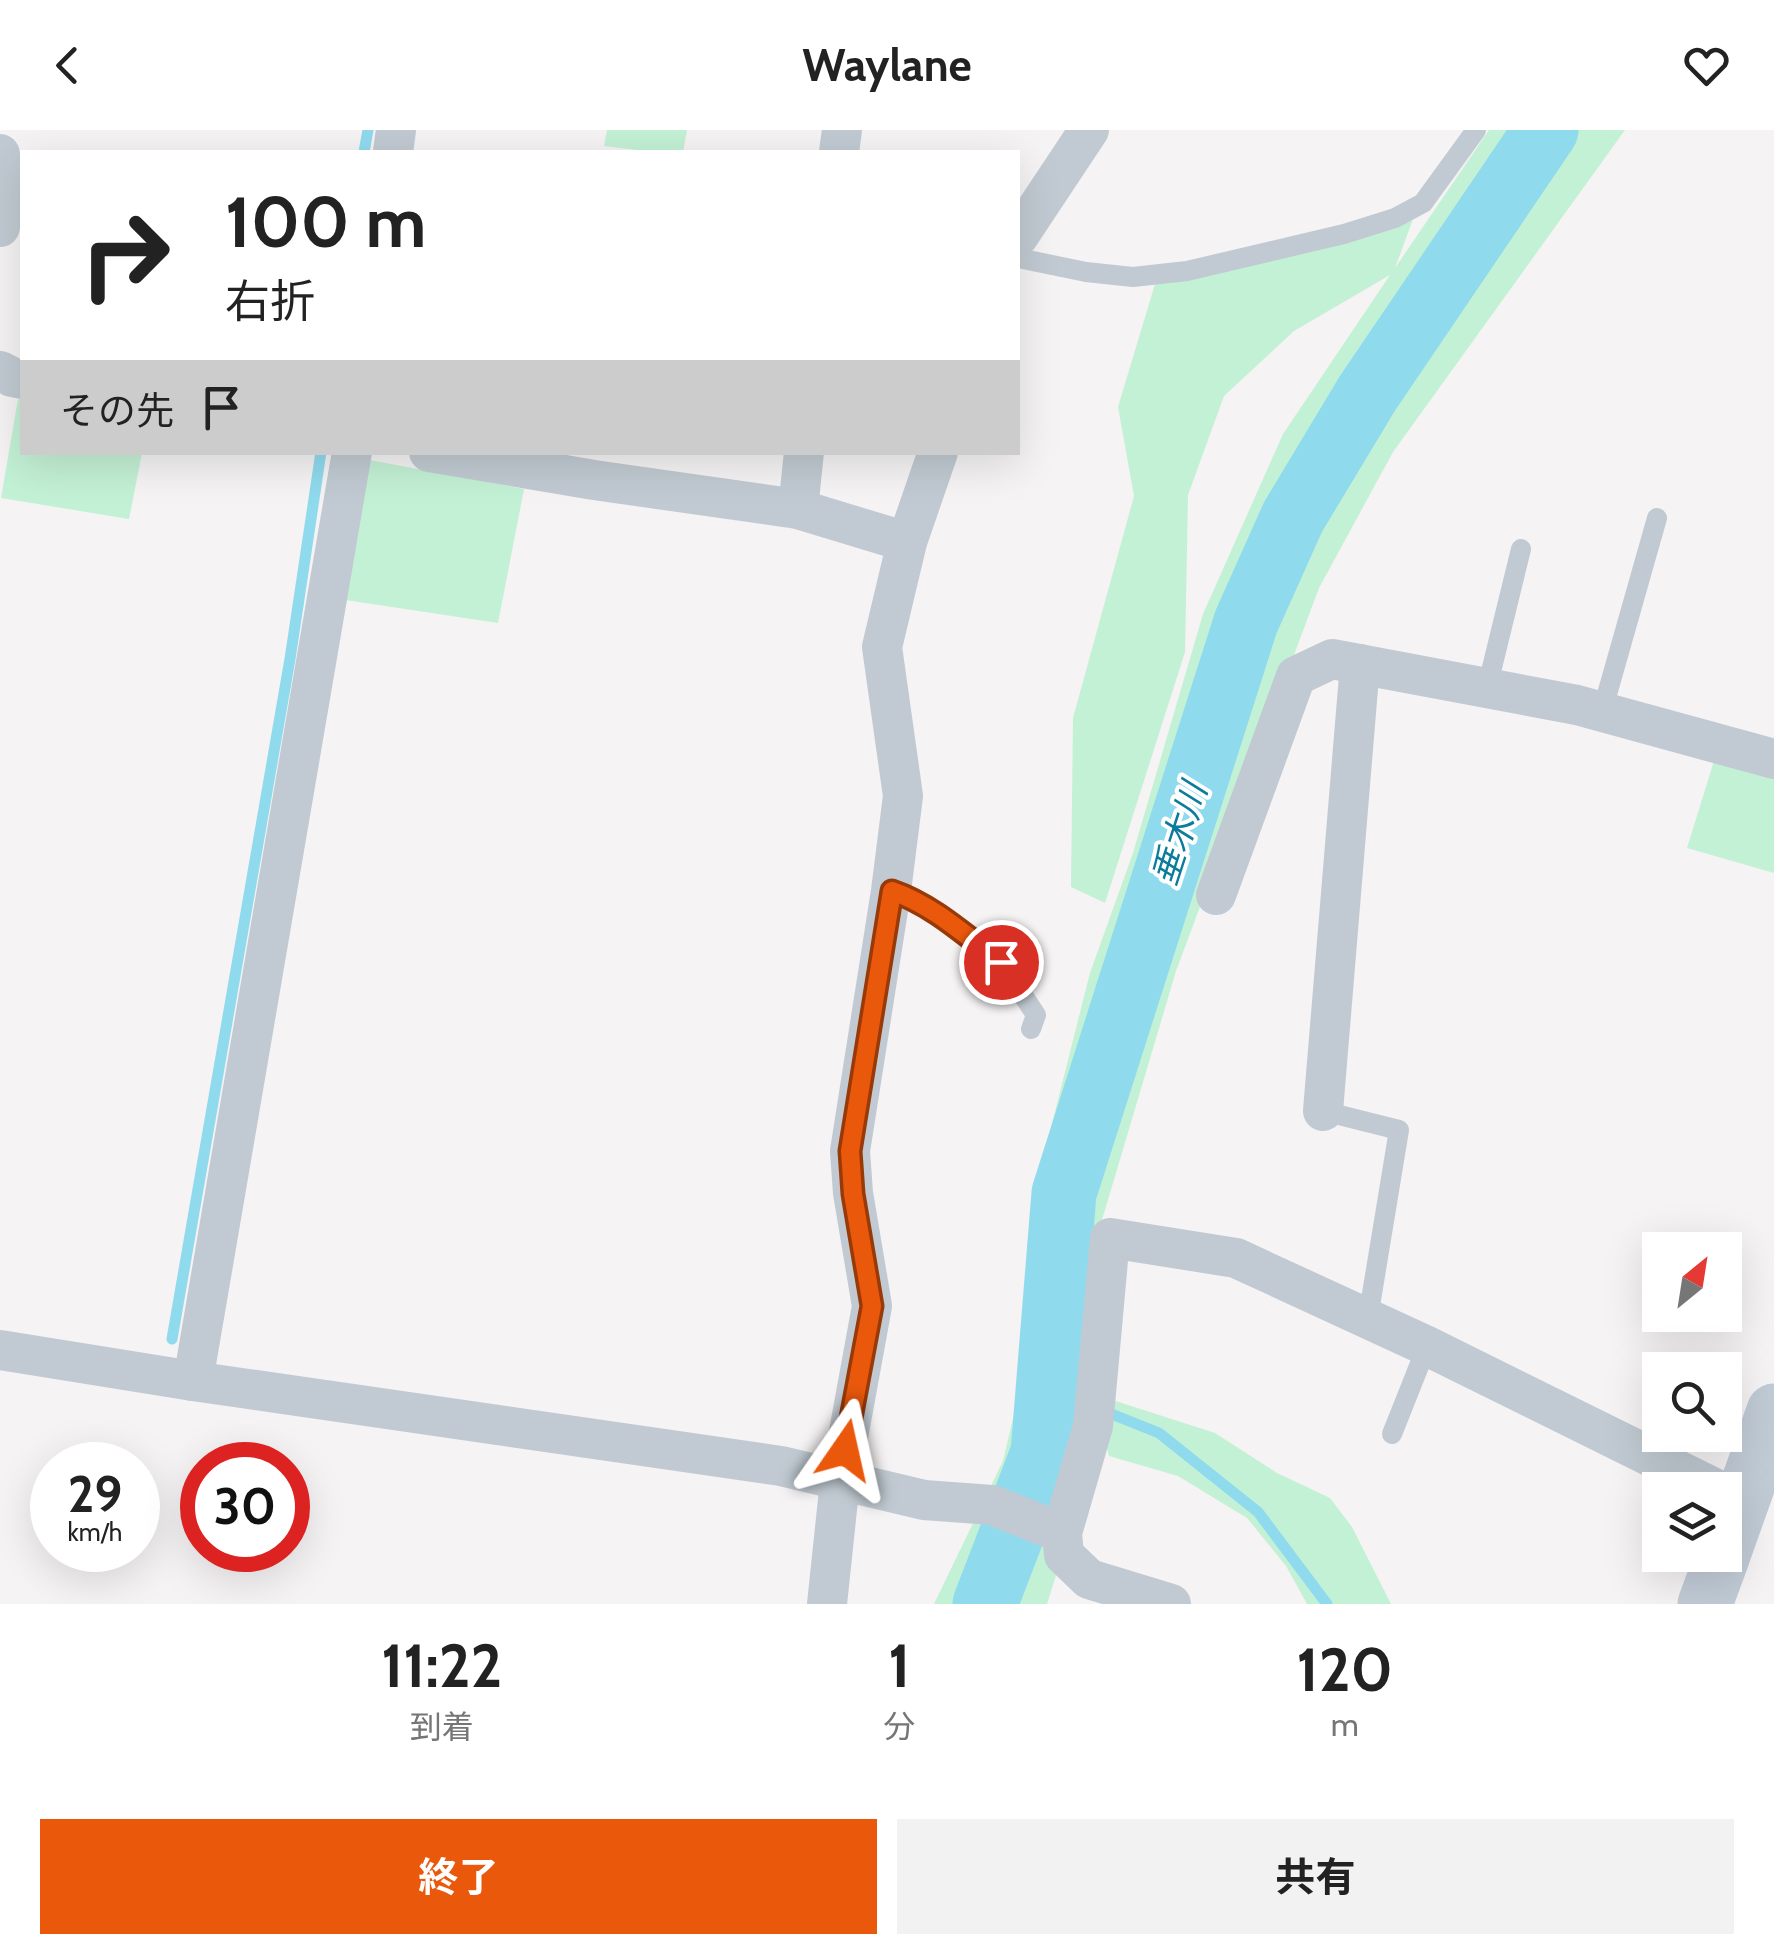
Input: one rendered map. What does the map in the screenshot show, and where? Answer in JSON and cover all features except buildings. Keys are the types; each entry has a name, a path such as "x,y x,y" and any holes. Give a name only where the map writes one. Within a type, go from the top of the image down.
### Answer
{"street":[{"path":"1020,234 1089,130"},
{"path":"0,154 0,227"},
{"path":"193,1381 351,455"},
{"path":"453,455 594,473 798,509 907,542"},
{"path":"798,509 804,455"},
{"path":"827,1604 840,1481 872,1306 853,1194 850,1151 892,891 903,796 882,646 907,542 937,455"},
{"path":"1216,895 1296,676 1332,659 1602,712 1774,760"},
{"path":"1323,1110 1360,664"},
{"path":"1171,1604 1090,1579 1064,1555 1062,1533 1092,1426 1110,1238 1236,1258 1427,1346 1647,1472"},
{"path":"0,1350 781,1466 924,1500 992,1506 1062,1533"},
{"path":"1742,1484 1774,1412"},
{"path":"1705,1604 1713,1572"}],"lane":[{"path":"1020,258 1133,277 1187,272 1344,234 1395,218 1423,203 1476,130"},
{"path":"1602,712 1657,518"},
{"path":"1487,688 1522,549"},
{"path":"892,891 933,910 1001,962 1036,1016 1032,1028"},
{"path":"1323,1110 1398,1130 1368,1318"},
{"path":"1392,1434 1427,1346"}],"green space":[{"path":"607,130 687,130 683,150 604,146"},
{"path":"1489,130 1625,130 1393,452 1319,588 1176,971 1102,1220 1105,1302 1097,1395 1215,1433 1277,1473 1330,1498 1352,1527 1391,1604 1307,1604 1286,1566 1247,1518 1178,1476 1109,1456 1102,1430 1047,1604 934,1604 1003,1461 1023,1376 1037,1183 1090,973 1133,853 1203,614 1283,434 1390,275 1294,331 1224,396 1188,495 1185,652 1105,903 1071,887 1073,718 1134,496 1118,407 1158,274 1413,219 1395,268"},
{"path":"18,399 20,455 142,455 129,519 1,498"},
{"path":"359,458 524,489 498,623 339,599"},
{"path":"1714,761 1774,778 1774,873 1687,848"}],"waterway":[{"path":"364,150 368,130"},
{"name":"垂木川","path":"985,1604 1043,1453 1064,1193 1246,622 1293,517 1367,394 1546,130"},
{"path":"172,1339 290,659 321,455"},
{"path":"1049,1390 1087,1405"},
{"path":"1104,1411 1159,1433 1258,1512 1327,1604"}],"route":[{"path":"845,1450 872,1306 853,1194 850,1151 892,891 933,910 1001,962"}]}
